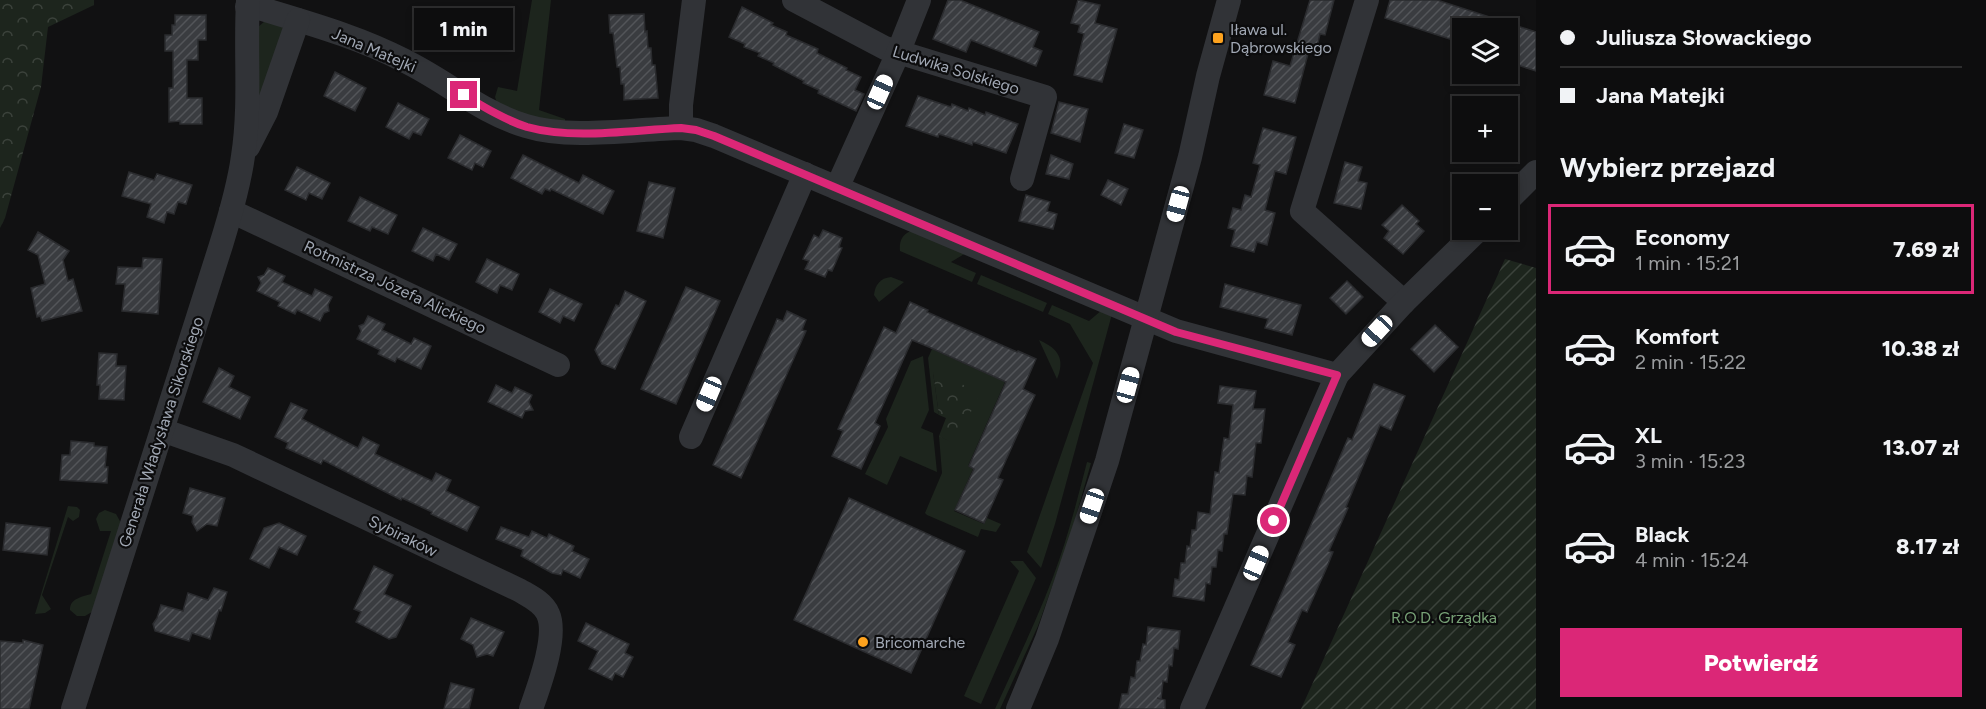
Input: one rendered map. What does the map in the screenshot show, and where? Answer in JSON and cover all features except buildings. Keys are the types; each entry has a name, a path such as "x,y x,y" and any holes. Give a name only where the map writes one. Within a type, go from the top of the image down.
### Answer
{"street":[{"path":"681,128 681,105 694,0"},
{"name":"Ludwika Solskiego","path":"794,0 885,48 1045,97 1022,179"},
{"path":"837,188 898,53 919,0"},
{"path":"1018,709 1047,639 1107,461 1190,157 1208,76 1229,0"},
{"path":"1367,0 1302,211 1404,302"},
{"name":"Jana Matejki","path":"248,3 400,58 483,107 525,126 542,130 581,133 681,128 696,130 1176,332 1337,375"},
{"name":"Generała Władysława Sikorskiego","path":"73,709 231,211 244,154 248,3"},
{"name":"Generała Władysława Sikorskiego","path":"244,154 266,112 298,20"},
{"path":"1518,190 1536,172"},
{"path":"691,436 805,174"},
{"name":"Rotmistrza Józefa Alickiego","path":"231,211 558,365"},
{"path":"1192,709 1337,375 1404,302 1468,240"},
{"name":"Sybiraków","path":"162,430 233,455 519,590 538,602 548,614 551,630 548,650 531,709"}],"green space":[{"path":"0,0 94,0 94,5 48,27 41,87 5,218 0,228"},
{"path":"532,0 551,0 539,110 565,119 565,123 521,114 497,103 495,97 498,87 517,91"},
{"path":"265,21 279,22 284,30 258,110 258,27"},
{"path":"911,231 966,253 951,262 976,273 972,282 900,251 902,239"},
{"name":"R.O.D. Grządka","path":"1505,259 1536,268 1536,709 1301,709"},
{"path":"981,275 1047,303 1043,312 977,284"},
{"path":"891,277 904,282 879,302 874,295 877,285 881,280"},
{"path":"1052,305 1089,321 1102,310 1112,314 1041,568 1027,552 1093,363 1070,324 1048,314"},
{"path":"1039,340 1051,347 1058,355 1060,366 1057,379"},
{"path":"932,349 1005,382 968,466 973,469 954,511 984,524 987,518 1001,524 996,532 981,529 978,537 925,513 942,473 939,436 956,444 933,372 939,415 934,412 928,358"},
{"path":"923,356 929,410 921,428 933,433 937,472 900,456 887,485 865,474 888,427 886,419 911,361"},
{"path":"933,372 980,392 956,445 939,436 946,418 939,415"},
{"path":"1087,462 1091,463 1072,531 1038,626 1000,709 995,709 1053,577"},
{"path":"68,506 77,507 80,510 79,517 73,521 68,517 42,595 51,609 45,613 35,614"},
{"path":"105,510 116,514 121,523 92,612 85,616 77,616 70,610 72,603 91,594 111,531 100,531 96,519 99,513"},
{"path":"1010,561 1023,561 1036,578 981,704 964,696 1019,571"}],"place":[{"name":"Iława ul. Dąbrowskiego","path":"1218,38"},
{"name":"Bricomarche","path":"863,642"}],"route":[{"path":"464,95 502,116 525,126 542,130 581,133 681,128 696,130 922,223 1176,332 1337,375 1274,521"}]}
